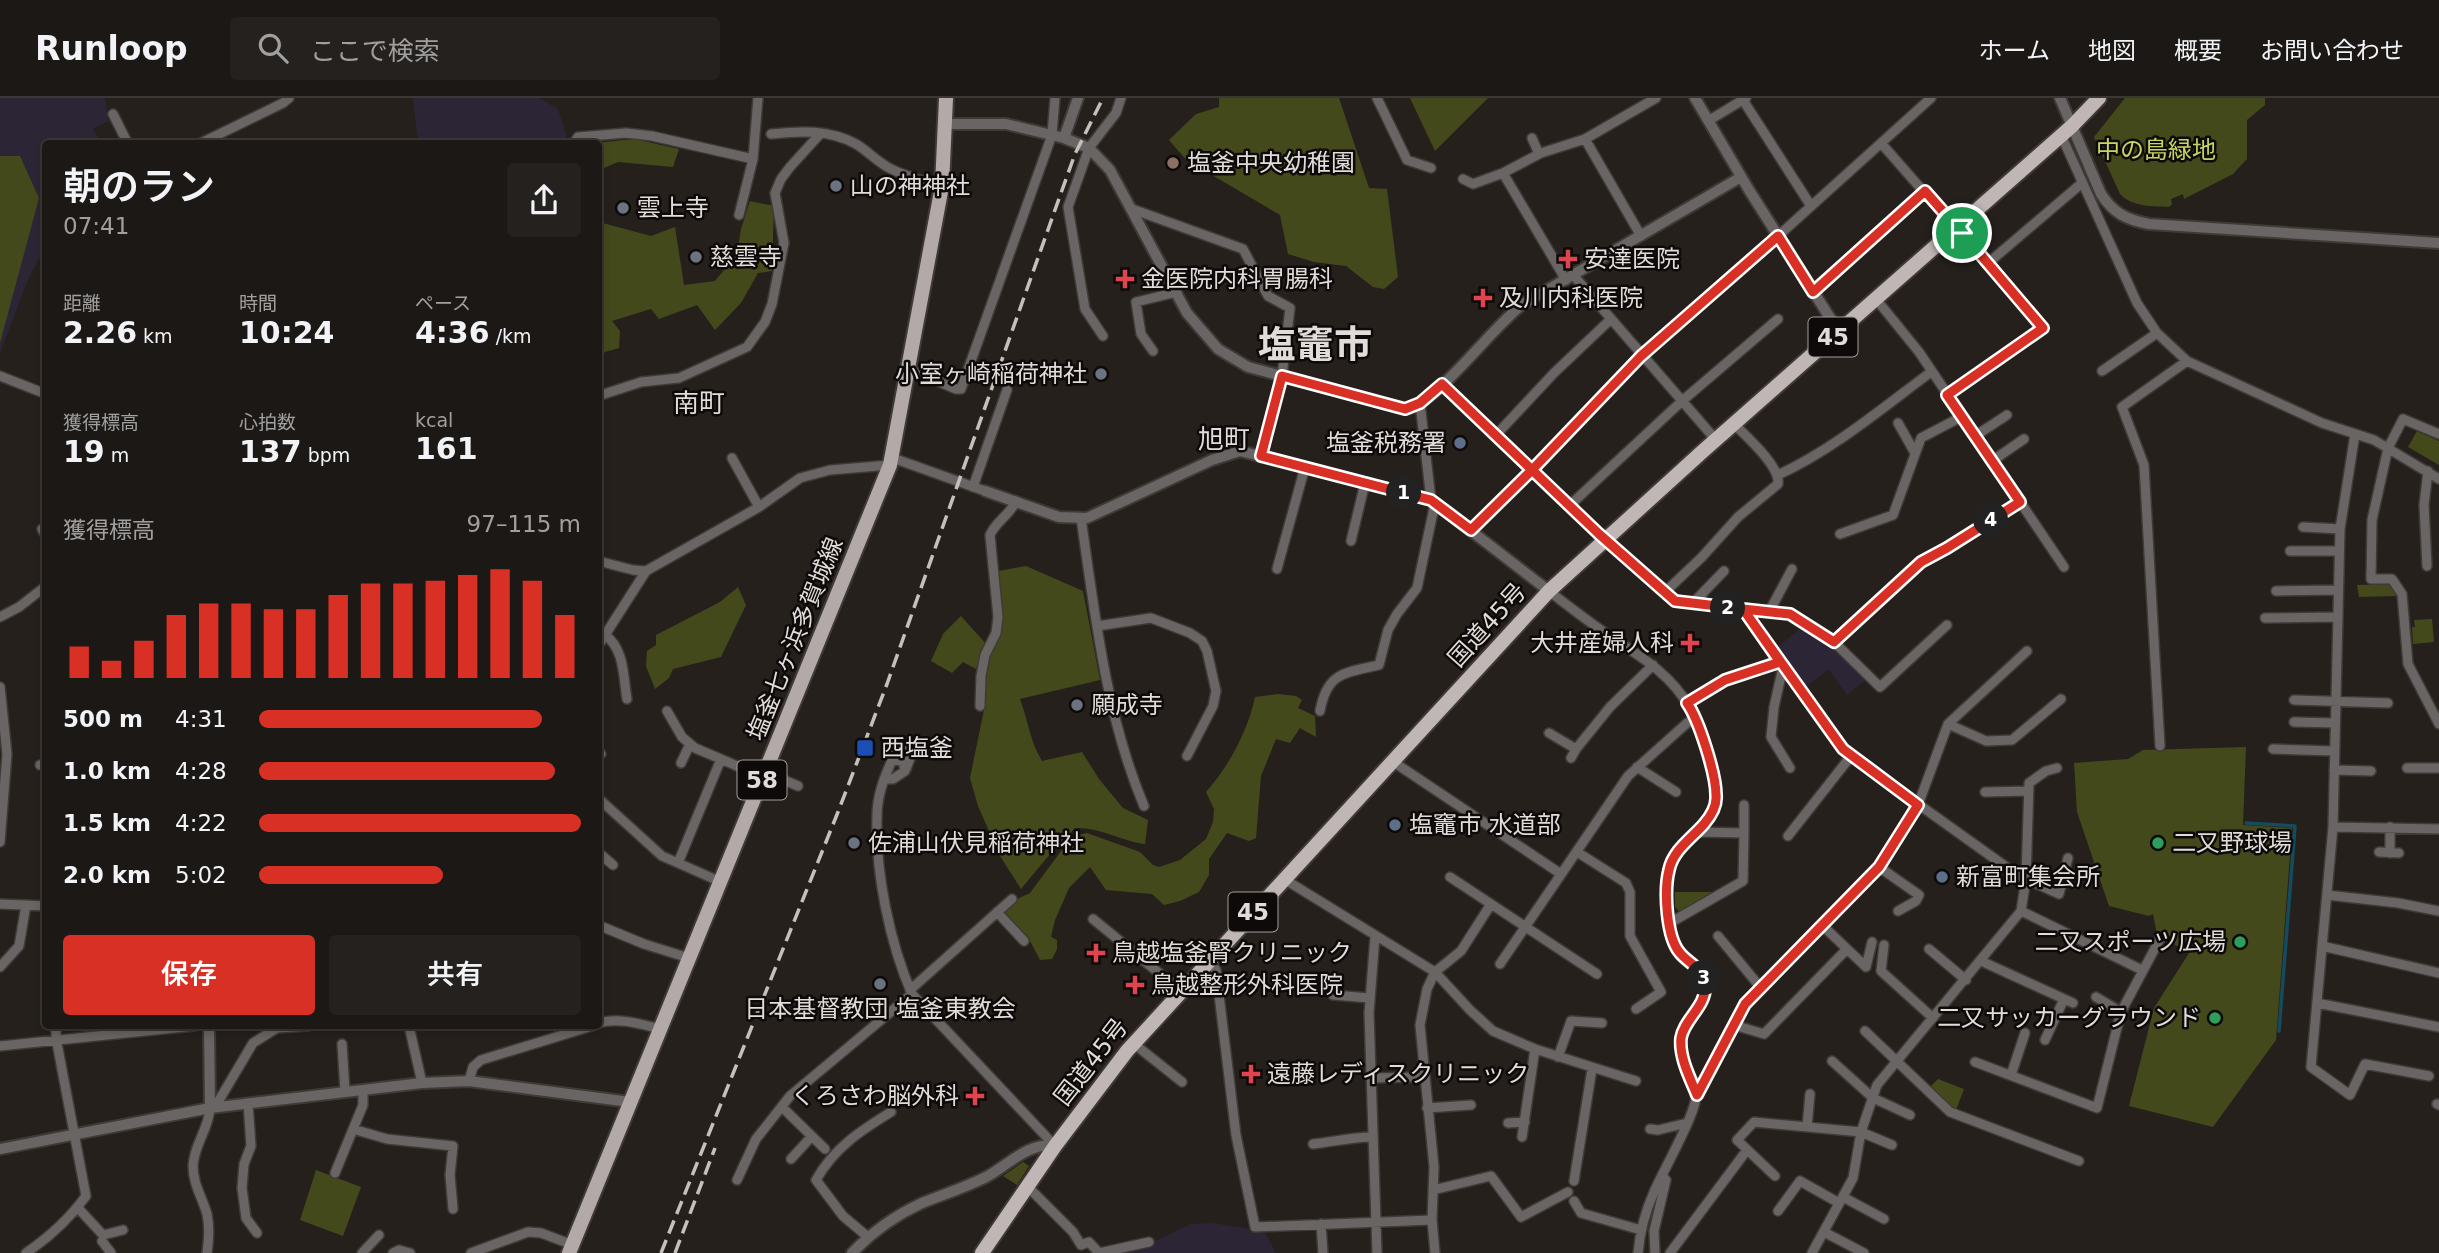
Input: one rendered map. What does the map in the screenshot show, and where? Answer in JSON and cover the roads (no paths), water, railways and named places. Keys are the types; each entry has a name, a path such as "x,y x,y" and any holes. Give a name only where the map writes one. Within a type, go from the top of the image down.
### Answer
{"highway":[{"name":"国道45号","path":"984,1252 1055,1146 1133,1043 1549,591 2067,131 2099,98"}],"main road":[{"name":"塩釜七ヶ浜多賀城線","path":"571,1249 764,775 886,463 942,186 946,98"}],"street":[{"path":"208,140 284,103 289,98"},
{"path":"739,215 753,159 758,98"},
{"path":"1055,98 1058,136"},
{"path":"906,368 961,389 1058,136 1078,98"},
{"path":"1103,336 1085,309 1068,207 1089,148 1116,113 1121,98"},
{"path":"1377,98 1407,160 1431,168"},
{"path":"1464,179 1473,184 1503,173 1539,154 1586,139 1656,98"},
{"path":"1695,98 1741,177 1839,331"},
{"path":"1471,530 1641,356 1931,98"},
{"path":"2060,98 2082,183 2137,303 2157,333 2188,361 2322,423 2374,440 2439,479"},
{"path":"1708,121 1744,99 1811,206"},
{"path":"113,114 126,140"},
{"path":"945,124 1006,124 1058,136 1089,148 1110,170 1187,313 1218,349 1248,367 1398,407 1411,408 1442,384 1523,304 1741,177"},
{"path":"771,134 797,131 821,133 856,144 889,168 942,186"},
{"path":"2067,131 2101,194 2108,204 2127,219 2149,224 2439,243"},
{"path":"576,140 578,137 626,133 652,136 753,159"},
{"path":"602,395 641,382 679,378 747,347 765,322 772,304 784,243 775,193 785,173 821,133"},
{"path":"1532,138 1539,154"},
{"path":"1586,139 1641,236"},
{"path":"1881,143 2043,328 1947,395"},
{"path":"1503,173 1570,278 1611,319 1716,440"},
{"path":"1987,264 2082,183"},
{"path":"1813,292 1925,191"},
{"path":"1132,209 1242,249 1268,296 1290,308 1282,376 1261,456"},
{"path":"1153,351 1141,334 1136,302 1177,292"},
{"path":"1876,299 1908,335 2064,567"},
{"path":"1496,435 1554,373 1611,319"},
{"path":"1569,506 1682,401 1778,319"},
{"path":"2102,370 2157,333"},
{"path":"2160,746 2144,465 2122,407 2188,361"},
{"path":"1778,475 1808,461 1831,446 1931,372"},
{"path":"0,376 42,392"},
{"path":"1442,384 1605,540 1675,601 1790,614 1834,642 1880,688 1947,625"},
{"path":"973,487 1007,390"},
{"path":"1320,711 1323,694 1336,677 1379,666 1388,630 1417,589 1433,501 1420,403"},
{"path":"1975,436 2007,415"},
{"path":"1840,534 1893,515 1921,438 1961,417"},
{"path":"2439,434 2403,419 2388,448 2372,520 2371,579 2392,579 2402,594 2409,664 2439,724"},
{"path":"1898,423 1915,453"},
{"path":"1665,592 1702,557 1738,517 1778,484 1778,475 1760,450 1734,424"},
{"path":"2355,434 2340,529 2333,827 2311,1067 2350,1096 2365,1065 2429,1076"},
{"path":"1992,461 2024,439"},
{"path":"602,638 646,570 759,507 800,478 830,470 886,463 973,487 1059,517 1081,518 1093,516 1240,451 1433,501 1549,591 1666,675 1696,719 1717,796 1714,809 1673,858 1669,869 1668,924 1679,952 1697,968 1706,983 1702,1002 1682,1036 1681,1049 1697,1095"},
{"path":"732,458 759,507"},
{"path":"1277,569 1305,467"},
{"path":"2427,566 2424,505 2428,471"},
{"path":"1351,541 1365,483"},
{"path":"980,706 985,655 996,633 998,617 990,535 994,525 1013,508 1016,501"},
{"path":"1834,642 1921,562 2020,502"},
{"path":"1081,518 1097,626 1128,769 1144,806"},
{"path":"2303,527 2340,529"},
{"path":"2290,551 2339,551"},
{"path":"602,562 633,570 646,570"},
{"path":"1769,612 1792,569"},
{"path":"1693,603 1724,571"},
{"path":"2276,591 2286,586 2337,590"},
{"path":"0,617 19,607 42,589"},
{"path":"1743,609 1830,732 1852,756 2026,879 2059,894 2068,858"},
{"path":"2265,618 2336,617"},
{"path":"1097,626 1151,618 1190,633 1202,641 1207,651 1216,691 1213,706 1187,756"},
{"path":"604,634 612,639 623,665 627,699"},
{"path":"1638,1253 1646,1210 1687,1123 1697,1095 1745,1004 1879,867 1918,805 1948,724 2027,651"},
{"path":"1687,703 1725,680 1782,664"},
{"path":"1782,664 1771,737 1790,768"},
{"path":"1571,758 1576,748 1610,707 1653,665"},
{"path":"0,687 2,725 8,754 0,842"},
{"path":"1948,724 1986,741 2012,740 2061,699"},
{"path":"2294,700 2388,703"},
{"path":"667,711 682,737 690,744 721,759 798,786"},
{"path":"1500,964 1637,767 1696,719"},
{"path":"2294,722 2335,723"},
{"path":"1549,733 1576,748"},
{"path":"681,763 690,744"},
{"path":"2273,749 2334,751"},
{"path":"1788,836 1852,756"},
{"path":"678,863 721,759"},
{"path":"884,779 894,779 905,771 903,761 892,760 884,779 877,815 883,890 899,964 911,992 1055,1146"},
{"path":"1392,761 1561,874"},
{"path":"1637,767 1676,792"},
{"path":"1812,1253 1853,1178 1861,1132 1877,1085 2021,911 2026,879 2029,783 2046,771 2057,768"},
{"path":"2407,768 2439,768"},
{"path":"2334,770 2371,771"},
{"path":"1985,792 2029,791"},
{"path":"602,802 662,856 721,882"},
{"path":"1668,924 1743,881 1744,805"},
{"path":"2333,827 2439,829"},
{"path":"2379,852 2394,853 2390,827"},
{"path":"1697,832 1744,833"},
{"path":"1577,852 1626,883 1630,892 1630,936 1661,992 1636,1009"},
{"path":"602,855 613,865"},
{"path":"1879,867 1919,895 1916,901 1898,911"},
{"path":"1450,877 1597,974"},
{"path":"1284,879 1435,972 1493,1031 1592,1069 1636,1081"},
{"path":"2327,895 2398,903 2439,911"},
{"path":"737,1180 756,1139 790,1096 911,992 1012,898"},
{"path":"0,904 42,906"},
{"path":"1434,1253 1434,1167 1423,1077 1420,1025 1427,989 1435,972 1461,951 1491,904"},
{"path":"0,967 19,947 26,905"},
{"path":"2021,911 2142,970"},
{"path":"997,912 1024,941"},
{"path":"1093,919 1181,991"},
{"path":"1822,925 1866,967 1872,942"},
{"path":"602,927 689,958"},
{"path":"1376,936 1370,998 1377,1253"},
{"path":"1718,936 1761,988"},
{"path":"1975,1062 2097,1108 2121,1012 2161,937"},
{"path":"1884,945 1881,971 1933,1018"},
{"path":"2322,946 2439,973"},
{"path":"1734,1025 1764,1034 1847,949"},
{"path":"1929,949 1966,980"},
{"path":"1208,961 1216,970 1236,1135 1255,1227 1432,1220"},
{"path":"1981,961 2069,1001 2045,1040"},
{"path":"1333,995 1370,998"},
{"path":"2096,997 2121,1012"},
{"path":"2317,1003 2439,1027"},
{"path":"1558,1057 1572,1021 1602,1023"},
{"path":"602,1022 633,1022 660,1029"},
{"path":"26,1253 78,1208 86,1196 55,1029"},
{"path":"0,1046 160,1029"},
{"path":"207,1253 210,1232 206,1212 195,1185 193,1166 195,1151 210,1122 213,1107 209,1029"},
{"path":"410,1029 422,1083"},
{"path":"469,1081 469,1074 481,1060 582,1029"},
{"path":"213,1107 253,1044 265,1030"},
{"path":"1865,1031 1950,1112 2079,1161"},
{"path":"2011,1075 2025,1033"},
{"path":"1133,1043 1182,1082"},
{"path":"342,1044 345,1091"},
{"path":"1522,1137 1535,1049"},
{"path":"1832,1061 1872,1098 1910,1115"},
{"path":"1574,1181 1592,1069"},
{"path":"1371,1078 1423,1077"},
{"path":"0,1149 213,1107 422,1083 469,1081 630,1102"},
{"path":"335,1173 363,1105 363,1090"},
{"path":"1807,1127 1810,1094"},
{"path":"248,1103 251,1146 244,1164 242,1188 246,1218 257,1233"},
{"path":"1427,1108 1471,1105"},
{"path":"782,1107 825,1149"},
{"path":"868,1237 843,1216 816,1180 824,1165 842,1145 859,1131 891,1112"},
{"path":"1508,1123 1525,1122"},
{"path":"1775,1176 1737,1140 1754,1122 1861,1132 1892,1145"},
{"path":"1650,1129 1658,1130 1687,1123"},
{"path":"353,1129 387,1139 453,1146 450,1175 453,1209"},
{"path":"791,1158 812,1136"},
{"path":"1313,1144 1342,1141 1350,1137 1372,1137"},
{"path":"852,1253 868,1237 905,1212 986,1177 1031,1148 1039,1145 1055,1146"},
{"path":"1670,1253 1747,1150"},
{"path":"1433,1190 1491,1176 1521,1217 1568,1192"},
{"path":"1655,1253 1654,1231 1666,1180 1662,1176"},
{"path":"1778,1211 1800,1181 1884,1219"},
{"path":"1028,1187 1073,1232 1081,1245 1089,1242 1099,1253 1149,1242"},
{"path":"1574,1201 1581,1213 1641,1230"},
{"path":"78,1208 103,1235 123,1230"},
{"path":"1321,1224 1323,1253"},
{"path":"471,1253 528,1232 541,1233 571,1249"},
{"path":"1824,1232 1864,1253"},
{"path":"362,1253 379,1235"},
{"path":"102,1241 111,1253"},
{"path":"393,1253 399,1250 410,1253"}],"waterway":[{"path":"2246,823 2295,826 2279,1031"}],"railway":[{"path":"661,1253 887,684 1075,154 1103,98"},
{"path":"675,1253 715,1148"}],"place":[{"name":"塩釜中央幼稚園","path":"1173,163"},
{"name":"山の神神社","path":"836,186"},
{"name":"雲上寺","path":"623,208"},
{"name":"慈雲寺","path":"696,257"},
{"name":"安達医院","path":"1568,259"},
{"name":"金医院内科胃腸科","path":"1125,279"},
{"name":"及川内科医院","path":"1483,298"},
{"name":"小室ヶ崎稲荷神社","path":"1101,374"},
{"name":"塩釜税務署","path":"1460,443"},
{"name":"大井産婦人科","path":"1690,643"},
{"name":"願成寺","path":"1077,705"},
{"name":"西塩釜","path":"865,748"},
{"name":"塩竈市 水道部","path":"1395,825"},
{"name":"佐浦山伏見稲荷神社","path":"854,843"},
{"name":"二又野球場","path":"2158,843"},
{"name":"新富町集会所","path":"1942,877"},
{"name":"二又スポーツ広場","path":"2240,942"},
{"name":"鳥越塩釜腎クリニック","path":"1096,953"},
{"name":"日本基督教団 塩釜東教会","path":"880,984"},
{"name":"鳥越整形外科医院","path":"1135,985"},
{"name":"二又サッカーグラウンド","path":"2215,1018"},
{"name":"遠藤レディスクリニック","path":"1251,1074"},
{"name":"くろさわ脳外科","path":"975,1096"}],"district":[{"name":"塩竈市","path":"1315,345"},
{"name":"南町","path":"699,403"},
{"name":"旭町","path":"1224,439"}],"park label":[{"name":"中の島緑地","path":"2156,150"}]}
